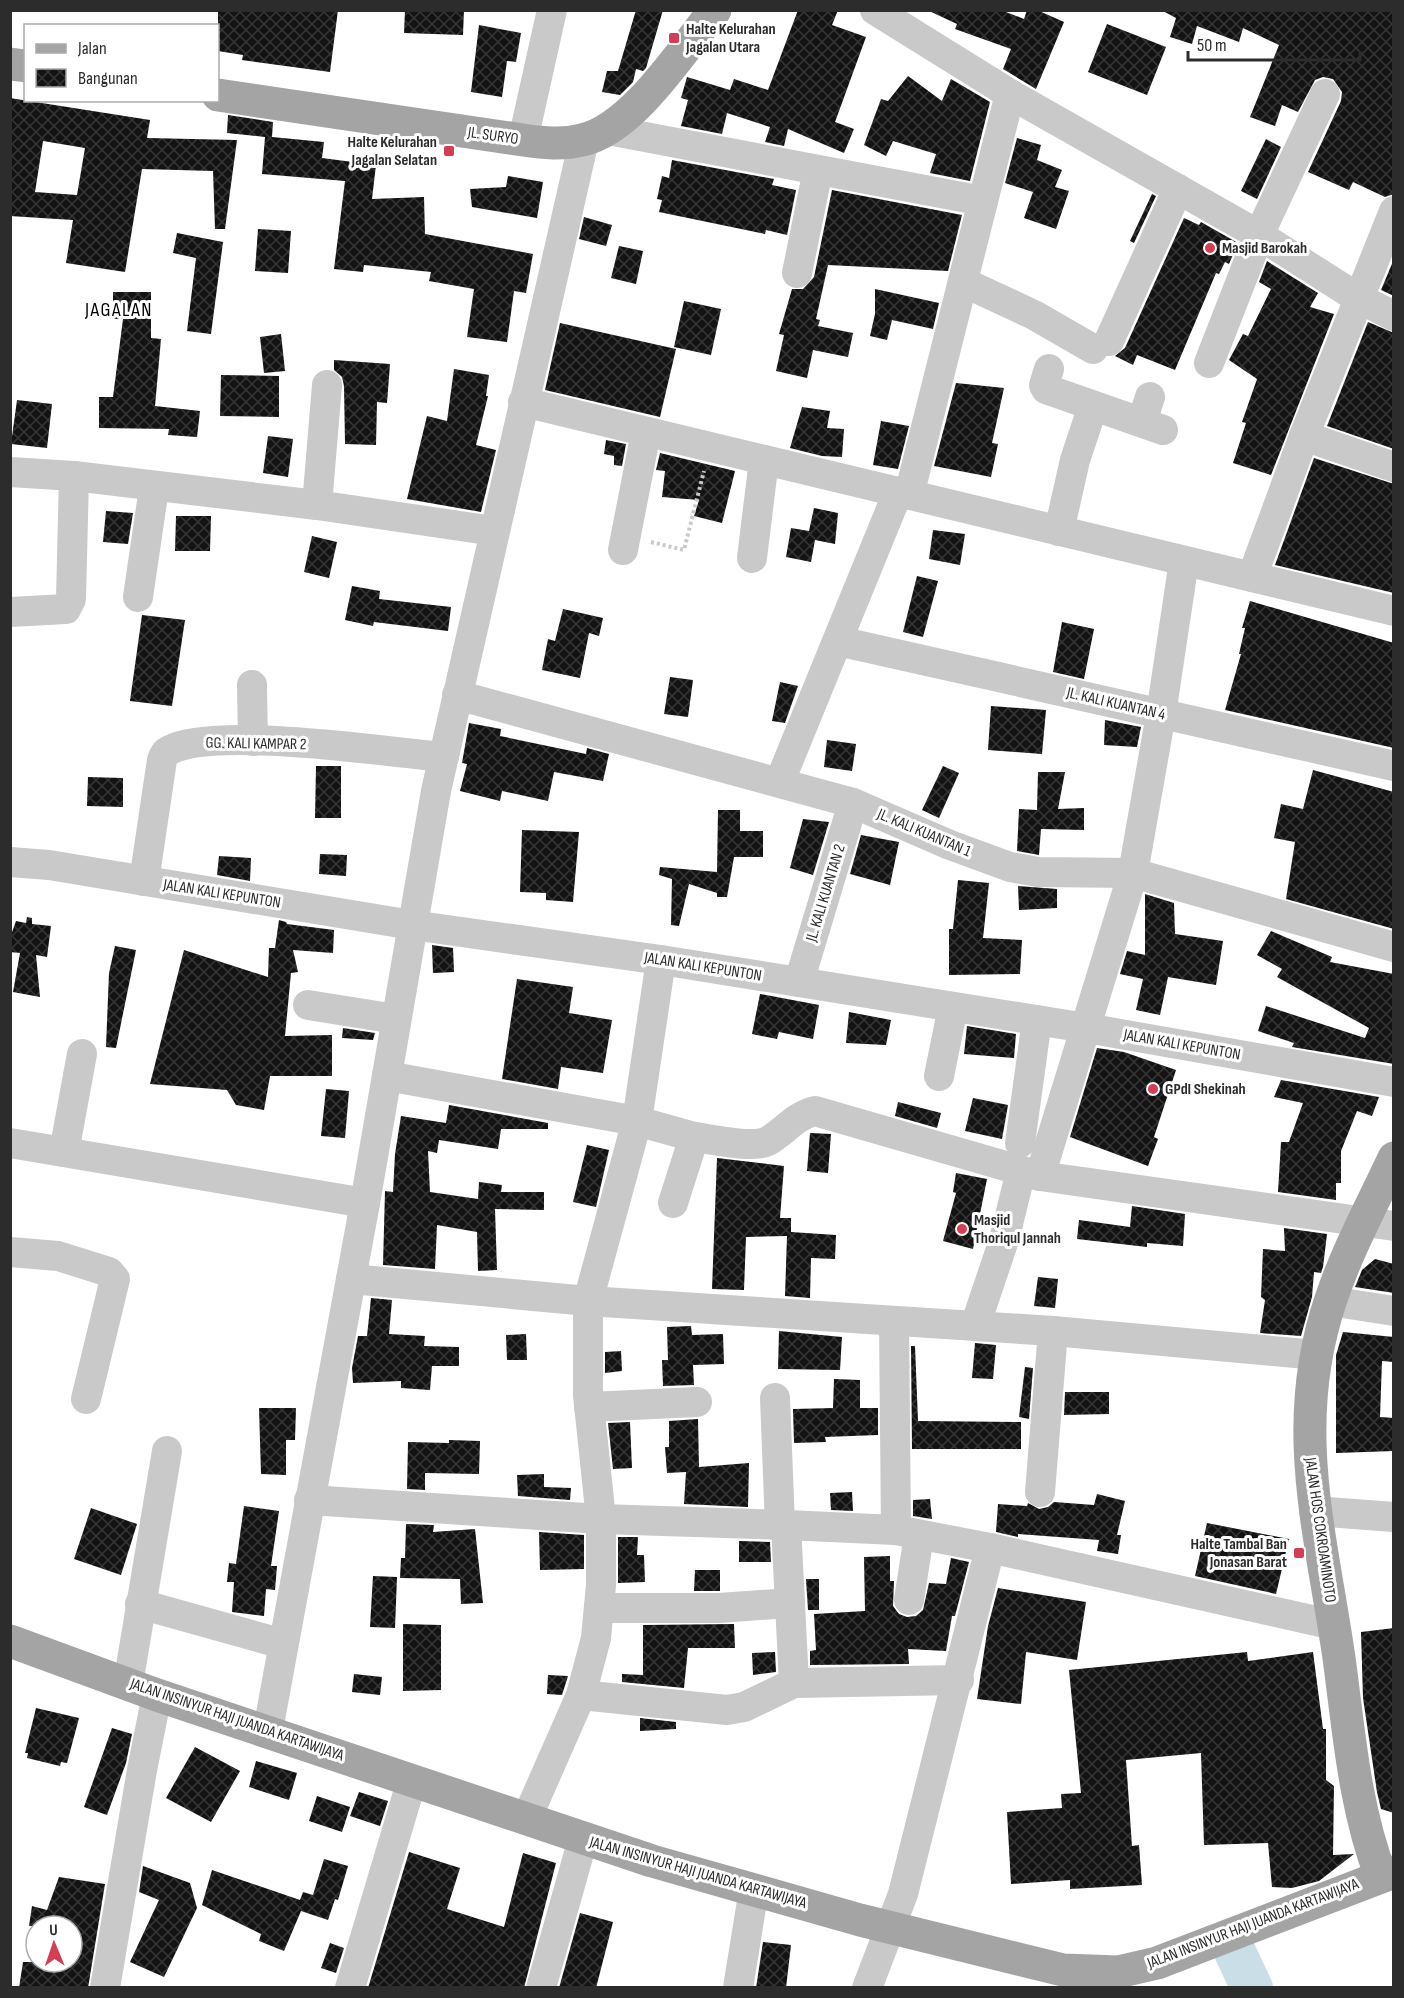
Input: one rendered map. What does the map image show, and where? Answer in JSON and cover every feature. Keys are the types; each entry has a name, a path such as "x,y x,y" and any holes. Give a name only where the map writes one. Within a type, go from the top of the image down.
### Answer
{"main road":[{"name":"JL. SURYO","path":"219,94 556,144 596,135 632,113 715,10"},
{"name":"JALAN HOS COKROAMINOTO","path":"1389,1875 1363,1821 1334,1625 1314,1511 1309,1428 1317,1355 1330,1301 1379,1223 1394,1158"},
{"name":"JALAN INSINYUR HAJI JUANDA KARTAWIJAYA","path":"10,1641 143,1689 583,1839 892,1928 1063,1970 1116,1980 1389,1875"}],"street":[{"path":"523,140 552,10"},
{"path":"875,10 1010,94 1259,236 1358,298 1394,316"},
{"path":"780,781 838,641 904,494 963,282 1010,94"},
{"path":"1209,363 1259,236 1325,94"},
{"path":"268,1730 365,1203 411,925 444,757 523,402 596,135 818,170 983,201"},
{"path":"796,273 818,170"},
{"path":"963,282 1101,345 1178,189"},
{"path":"1252,577 1358,298 1387,243 1394,211"},
{"path":"1048,369 1044,385 1046,389 1093,406 1152,416"},
{"path":"317,505 327,385"},
{"path":"523,402 1394,611"},
{"path":"1059,531 1080,441 1093,406"},
{"path":"637,546 645,432"},
{"path":"1304,436 1394,467"},
{"path":"752,558 764,460"},
{"path":"13,472 74,476 154,488 317,505 494,531"},
{"path":"10,612 66,609 71,599 74,476"},
{"path":"138,597 154,488"},
{"path":"975,1326 1027,1163 1086,1028 1133,873 1161,714 1184,561"},
{"name":"JL. KALI KUANTAN 4","path":"838,641 1394,766"},
{"path":"252,685 253,741"},
{"name":"JL. KALI KUANTAN 1","path":"457,695 780,781 854,803 950,845 1010,867 1038,872 1133,873 1394,947"},
{"name":"GG. KALI KAMPAR 2","path":"144,881 165,753 171,749 201,742 253,741 444,757"},
{"name":"JL. KALI KUANTAN 2","path":"799,982 854,803"},
{"name":"JALAN KALI KEPUNTON","path":"10,862 50,866 411,925 661,960 1086,1028 1394,1082"},
{"path":"526,1820 580,1695 596,1638 601,1519 589,1407 588,1301 637,1121 661,960"},
{"path":"308,1005 396,1019"},
{"path":"939,1076 953,1007"},
{"path":"1027,1163 1037,1020"},
{"path":"64,1152 82,1054"},
{"path":"387,1076 637,1121 694,1137 755,1144 766,1142 802,1114 815,1111 1027,1163 1379,1223"},
{"path":"673,1203 694,1137"},
{"path":"10,1143 365,1203"},
{"path":"10,1252 58,1256 97,1269 115,1280 86,1399"},
{"path":"351,1279 588,1301 1053,1331 1317,1355"},
{"path":"1330,1301 1394,1311"},
{"path":"894,1322 908,1533 909,1600"},
{"path":"1040,1492 1053,1331"},
{"path":"775,1398 794,1683"},
{"path":"589,1407 696,1402"},
{"path":"105,1988 141,1770 143,1689 137,1622 167,1451"},
{"path":"309,1500 601,1519 783,1525 908,1533 990,1548 1334,1625"},
{"path":"1314,1511 1394,1517"},
{"path":"867,1988 892,1928 906,1883 959,1680 990,1548"},
{"path":"599,1608 719,1608 790,1603"},
{"path":"137,1622 279,1669"},
{"path":"580,1695 727,1710 744,1707 794,1683 959,1680"},
{"path":"350,1988 412,1779"},
{"path":"541,1988 583,1839"},
{"path":"738,1988 754,1889"}],"path":[{"path":"637,546 684,550 710,447"}],"building":[{"path":"218,10 338,10 330,72 242,60 243,55 219,51"},
{"path":"405,10 464,10 463,35 404,33"},
{"path":"636,10 663,10 646,68 643,71 636,69 633,82 620,95 602,92 607,71 618,71"},
{"path":"798,10 838,10 832,25 866,37 835,122 854,129 844,153 788,129 784,146 765,142 770,127 727,113 722,134 681,126 688,100 681,98 687,77 730,90 734,79 768,90"},
{"path":"927,10 1001,10 1024,19 1027,10 1037,10 1064,22 1036,89 1003,69 1011,49 955,29 957,24"},
{"path":"1161,10 1394,10 1394,194 1385,197 1353,182 1349,190 1308,172 1341,101 1342,92 1333,79 1323,77 1315,80 1298,112 1282,105 1275,126 1250,117 1279,45 1243,28 1239,42 1197,26 1192,44 1170,37 1176,18"},
{"path":"1107,24 1166,47 1147,95 1088,72"},
{"path":"479,25 521,33 516,62 507,61 502,97 471,92"},
{"path":"908,76 942,101 951,79 990,102 970,181 930,173 936,154 893,141 886,156 864,145 881,99 888,101"},
{"path":"10,98 150,120 147,138 237,140 225,229 215,229 213,171 142,169 125,272 66,263 73,220 10,216","holes":["43,141 85,148 77,195 35,192"]},
{"path":"228,115 273,122 272,137 324,142 322,158 376,165 372,199 424,197 425,234 533,254 526,293 514,291 507,342 467,337 474,289 429,281 431,272 364,265 363,272 334,269 345,181 262,174 265,137 227,133"},
{"path":"1017,138 1041,145 1037,160 1062,170 1055,187 1069,191 1056,229 1024,218 1033,192 1005,183"},
{"path":"1266,139 1281,147 1257,199 1241,191"},
{"path":"672,160 774,179 772,185 796,190 787,235 766,230 765,234 659,212 662,200 657,199 662,176 669,178"},
{"path":"508,176 543,182 537,218 472,207 470,189 506,187"},
{"path":"832,190 962,215 948,271 828,265 816,319 820,320 818,326 853,333 848,357 813,350 807,378 776,371 784,335 779,334 792,289 803,289 814,277"},
{"path":"1152,194 1156,196 1134,243 1130,241"},
{"path":"584,217 612,225 606,246 579,239"},
{"path":"1184,218 1199,225 1201,222 1238,243 1229,264 1225,262 1219,274 1216,273 1175,370 1137,355 1133,365 1115,356 1125,348"},
{"path":"258,229 291,231 288,273 255,271"},
{"path":"177,233 223,242 211,334 187,331 196,258 173,253"},
{"path":"619,246 643,251 636,284 611,278"},
{"path":"1394,259 1394,296 1381,290"},
{"path":"1267,261 1318,293 1310,307 1334,314 1271,475 1233,463 1246,423 1242,422 1257,379 1229,360 1243,334 1248,336 1271,289 1259,282"},
{"path":"875,289 939,303 933,329 892,320 887,340 870,336 875,314"},
{"path":"113,292 151,292 151,338 161,339 155,406 200,411 197,437 168,435 169,429 99,428 99,397 113,397 123,319 113,319"},
{"path":"684,301 721,309 711,355 674,347"},
{"path":"1368,322 1394,333 1394,449 1327,426"},
{"path":"560,323 676,349 660,417 545,390"},
{"path":"281,334 285,371 264,373 260,337"},
{"path":"334,360 390,364 387,403 377,402 376,445 345,444 344,386 342,377 334,370"},
{"path":"454,369 489,375 486,396 488,396 476,445 496,450 481,512 407,499 427,416 447,421"},
{"path":"221,375 279,376 279,417 220,416"},
{"path":"956,383 1004,388 992,443 998,444 991,477 934,466"},
{"path":"17,400 52,404 47,448 11,444"},
{"path":"802,407 830,411 827,428 844,429 842,457 822,456 790,448"},
{"path":"881,421 909,426 898,469 873,465"},
{"path":"268,436 293,439 288,477 263,473"},
{"path":"606,440 626,444 622,466 614,465 614,456 604,454"},
{"path":"660,453 735,471 722,523 694,516 699,500 662,497 665,471 656,470"},
{"path":"1314,458 1394,484 1394,593 1275,565"},
{"path":"814,508 838,513 835,544 815,540 811,562 786,557 791,528 809,531"},
{"path":"106,511 133,513 128,544 103,542"},
{"path":"176,516 211,516 210,551 175,551"},
{"path":"933,530 965,534 960,565 929,559"},
{"path":"312,536 337,542 329,578 304,572"},
{"path":"917,576 938,581 923,637 903,632"},
{"path":"352,586 380,591 379,599 451,607 448,631 374,622 373,626 345,620"},
{"path":"1250,601 1394,643 1394,748 1225,710 1241,654 1239,654 1245,628 1242,628"},
{"path":"563,609 603,618 599,636 589,633 580,678 542,670 548,639 555,641"},
{"path":"142,615 185,620 172,706 130,701"},
{"path":"1062,622 1094,629 1084,679 1053,672"},
{"path":"670,677 693,680 688,717 664,714"},
{"path":"780,682 798,686 785,723 772,721"},
{"path":"991,706 1046,710 1042,754 988,750"},
{"path":"1105,720 1141,727 1137,747 1104,745"},
{"path":"469,723 501,729 500,736 586,754 587,748 609,754 603,781 554,772 548,801 502,791 500,801 460,791 467,764 462,763"},
{"path":"827,740 856,744 852,771 824,767"},
{"path":"316,766 341,766 341,818 315,818"},
{"path":"943,766 959,773 939,818 922,810"},
{"path":"1313,770 1394,792 1394,929 1286,899 1295,842 1274,838 1281,804 1303,809"},
{"path":"1038,772 1065,772 1058,809 1084,808 1084,830 1041,829 1039,855 1017,851 1019,809 1037,810"},
{"path":"88,777 123,778 123,807 87,806"},
{"path":"718,810 740,810 740,831 763,831 763,857 734,857 727,897 717,897 717,893 689,884 679,926 671,925 672,879 659,875 660,867 717,872"},
{"path":"803,819 829,822 813,875 790,868"},
{"path":"522,830 579,832 573,902 546,900 546,893 520,892"},
{"path":"861,835 899,842 890,885 850,874"},
{"path":"320,854 347,855 346,876 319,874"},
{"path":"219,856 251,858 250,881 217,875"},
{"path":"958,880 989,883 983,938 1022,940 1020,974 949,975 949,929 953,929"},
{"path":"1018,886 1057,889 1057,908 1019,910"},
{"path":"1145,894 1174,903 1175,934 1223,941 1216,985 1168,977 1160,1015 1136,1010 1143,979 1120,974 1127,951 1145,955"},
{"path":"27,917 32,918 32,924 51,926 47,957 36,955 40,997 13,992 20,953 10,952 10,938 16,921 26,923"},
{"path":"279,920 287,924 334,930 333,953 293,950 298,972 291,973 285,1036 332,1035 332,1076 270,1076 264,1110 236,1105 227,1090 150,1084 184,950 268,977 269,948 275,948"},
{"path":"1271,931 1332,957 1330,962 1394,974 1394,1064 1292,1047 1294,1043 1258,1031 1266,1006 1365,1038 1369,1028 1277,977 1282,969 1257,955"},
{"path":"432,945 453,948 454,972 433,973"},
{"path":"115,946 136,950 116,1048 106,1047 109,973"},
{"path":"517,979 573,987 569,1013 612,1020 603,1073 561,1067 558,1089 502,1079"},
{"path":"760,994 819,1005 813,1039 779,1032 777,1039 752,1034"},
{"path":"849,1012 891,1020 886,1045 846,1043"},
{"path":"967,1026 1016,1034 1014,1058 964,1054"},
{"path":"343,1028 375,1033 373,1040 342,1038"},
{"path":"1097,1048 1124,1052 1176,1070 1154,1137 1158,1139 1148,1166 1070,1137"},
{"path":"1281,1080 1379,1097 1372,1116 1357,1111 1341,1151 1341,1183 1336,1183 1336,1200 1278,1192 1281,1142 1289,1142 1303,1103 1274,1097"},
{"path":"326,1089 349,1091 345,1138 321,1136"},
{"path":"973,1098 1008,1105 1002,1139 965,1131"},
{"path":"898,1102 941,1113 937,1128 895,1116"},
{"path":"449,1105 548,1123 548,1129 501,1129 498,1149 439,1140 437,1153 428,1151 430,1192 478,1199 479,1182 502,1185 501,1192 544,1192 544,1210 495,1209 497,1270 478,1271 477,1232 437,1225 435,1269 383,1265 385,1191 393,1192 395,1154 401,1116 446,1123"},
{"path":"810,1133 831,1134 828,1173 807,1171"},
{"path":"587,1145 609,1150 596,1207 573,1202"},
{"path":"717,1158 784,1166 780,1218 791,1218 791,1232 836,1235 835,1259 811,1258 810,1298 785,1296 787,1236 746,1237 744,1290 712,1289"},
{"path":"956,1173 987,1179 973,1249 943,1241 956,1193 953,1192"},
{"path":"1132,1206 1185,1214 1183,1246 1147,1243 1147,1247 1077,1239 1079,1220 1130,1227"},
{"path":"1284,1228 1327,1234 1323,1267 1321,1273 1314,1272 1312,1297 1301,1336 1260,1333 1265,1300 1261,1297 1263,1249 1285,1251"},
{"path":"1375,1259 1394,1264 1394,1293 1355,1287 1362,1270"},
{"path":"1038,1277 1058,1279 1055,1308 1034,1306"},
{"path":"371,1298 392,1300 389,1334 425,1336 424,1346 459,1347 459,1366 432,1366 430,1390 401,1388 401,1381 353,1383 352,1368 358,1336 367,1336"},
{"path":"691,1326 692,1335 723,1334 724,1364 693,1365 694,1385 663,1386 662,1360 668,1360 667,1327"},
{"path":"779,1331 842,1337 840,1370 778,1369"},
{"path":"1343,1332 1394,1337 1394,1362 1382,1361 1380,1417 1394,1418 1394,1451 1336,1453 1336,1355"},
{"path":"526,1334 527,1360 507,1360 506,1335"},
{"path":"975,1343 996,1345 993,1379 972,1378"},
{"path":"911,1346 915,1346 918,1421 1021,1422 1021,1449 912,1449"},
{"path":"621,1351 622,1371 605,1373 605,1352"},
{"path":"1025,1367 1033,1368 1029,1419 1019,1417"},
{"path":"834,1379 860,1380 860,1408 878,1408 878,1435 825,1437 826,1442 794,1443 793,1409 833,1408"},
{"path":"1065,1392 1109,1392 1109,1414 1064,1415"},
{"path":"259,1408 296,1408 295,1440 286,1440 286,1475 261,1474"},
{"path":"698,1419 699,1467 749,1463 748,1507 684,1504 686,1472 667,1473 665,1447 669,1447 669,1421"},
{"path":"630,1422 632,1468 613,1469 608,1423"},
{"path":"449,1440 480,1441 479,1474 425,1473 425,1490 407,1489 408,1442 449,1443"},
{"path":"544,1474 544,1487 571,1488 570,1500 518,1496 517,1475"},
{"path":"852,1492 853,1511 831,1510 830,1493"},
{"path":"1097,1494 1125,1501 1117,1535 1121,1535 1118,1554 1097,1551 1099,1540 1018,1534 1018,1537 996,1532 998,1504 1027,1506 1028,1503 1039,1509 1048,1507 1054,1502 1094,1505"},
{"path":"930,1499 932,1519 913,1516 913,1500"},
{"path":"244,1506 279,1511 271,1566 277,1566 275,1590 266,1589 264,1616 232,1612 234,1582 227,1582 229,1563 236,1564"},
{"path":"91,1508 137,1524 121,1575 74,1559"},
{"path":"1207,1523 1289,1539 1276,1594 1195,1576"},
{"path":"406,1524 434,1525 433,1532 475,1529 483,1603 461,1604 460,1579 400,1578 401,1558 405,1558"},
{"path":"539,1532 584,1535 584,1569 540,1570"},
{"path":"618,1537 638,1537 637,1555 644,1555 645,1582 618,1583"},
{"path":"739,1541 770,1542 771,1562 739,1562"},
{"path":"890,1556 890,1581 894,1581 893,1606 899,1614 907,1617 916,1616 923,1610 929,1583 946,1584 951,1558 969,1562 955,1616 952,1616 946,1651 908,1649 909,1664 810,1665 810,1651 816,1650 814,1614 865,1611 864,1557"},
{"path":"695,1570 720,1570 720,1591 694,1591"},
{"path":"373,1576 397,1577 395,1628 370,1627"},
{"path":"806,1579 819,1579 819,1610 808,1610"},
{"path":"998,1588 1086,1602 1077,1660 1026,1652 1021,1704 977,1699 988,1626"},
{"path":"403,1624 441,1625 441,1690 403,1691"},
{"path":"734,1624 735,1648 688,1648 684,1688 622,1682 622,1674 643,1675 643,1625"},
{"path":"1394,1628 1394,1813 1381,1809 1377,1792 1363,1698 1361,1632"},
{"path":"775,1652 776,1672 753,1675 752,1653"},
{"path":"1247,1652 1248,1661 1313,1652 1323,1729 1326,1729 1326,1780 1334,1786 1333,1855 1354,1854 1319,1881 1292,1888 1272,1887 1268,1843 1204,1845 1201,1753 1126,1760 1132,1846 1139,1845 1142,1885 1070,1889 1070,1880 1011,1884 1007,1812 1062,1808 1061,1794 1081,1793 1069,1670"},
{"path":"354,1674 382,1677 380,1695 352,1692"},
{"path":"548,1675 568,1676 562,1695 547,1694"},
{"path":"36,1708 79,1718 67,1763 61,1762 60,1766 27,1758 28,1753 25,1753"},
{"path":"640,1718 676,1722 676,1729 640,1731"},
{"path":"112,1728 132,1734 126,1763 107,1815 84,1807"},
{"path":"195,1747 240,1771 211,1822 166,1798"},
{"path":"256,1761 297,1773 289,1800 249,1787"},
{"path":"359,1792 388,1801 380,1826 350,1816"},
{"path":"317,1796 350,1807 342,1832 309,1821"},
{"path":"409,1852 460,1868 447,1909 504,1927 523,1853 556,1863 524,1988 368,1988"},
{"path":"324,1859 348,1866 338,1900 335,1899 328,1920 301,1911 284,1951 259,1941 261,1934 202,1905 212,1870 300,1900 303,1892 313,1895"},
{"path":"143,1866 190,1883 197,1908 164,1977 130,1962 159,1900 139,1892"},
{"path":"59,1877 105,1884 88,1988 19,1988 23,1962 24,1974 84,1974 84,1914 31,1914 32,1906 47,1910"},
{"path":"580,1913 613,1922 596,1988 559,1988"},
{"path":"763,1942 791,1945 786,1988 756,1988"},
{"path":"330,1943 344,1948 336,1973 321,1968"}],"waterway":[{"path":"1235,1952 1252,1988"}],"place":[{"name":"Halte Kelurahan Jagalan Utara","path":"674,38"},
{"name":"Halte Kelurahan Jagalan Selatan","path":"449,151"},
{"name":"Masjid Barokah","path":"1210,248"},
{"name":"GPdI Shekinah","path":"1153,1089"},
{"name":"Masjid Thoriqul Jannah","path":"962,1229"},
{"name":"Halte Tambal Ban Jonasan Barat","path":"1299,1553"}],"district":[{"name":"JAGALAN","path":"119,310"}]}
